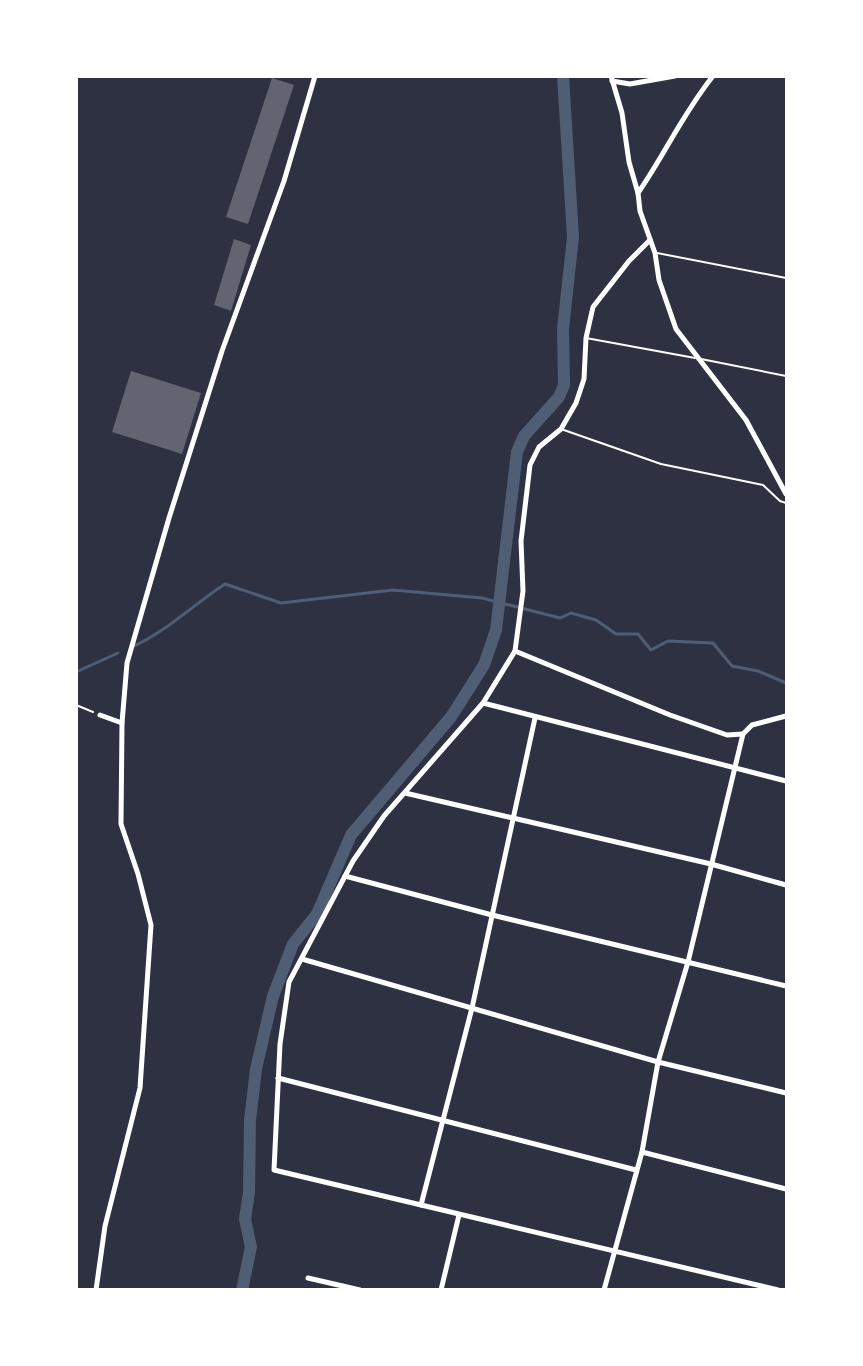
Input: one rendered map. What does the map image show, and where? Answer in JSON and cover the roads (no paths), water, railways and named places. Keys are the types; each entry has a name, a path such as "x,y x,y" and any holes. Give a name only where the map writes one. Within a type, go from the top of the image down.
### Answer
{"street":[{"path":"96,1290 105,1226 140,1088 151,925 138,874 121,824 122,723 127,663 169,518 222,351 284,181 315,76"},
{"path":"611,79 630,84 675,76"},
{"path":"638,193 662,159 674,130 712,76"},
{"path":"611,79 622,113 629,162 638,193 640,211 655,253 659,280 676,328 746,420 786,494"},
{"path":"650,240 629,261 593,307 586,338 584,379 576,403 561,429 539,447 530,465 520,541 523,591 514,651 483,703 384,816 345,876 289,982 280,1044 274,1170 778,1290"},
{"path":"514,651 670,715 727,735 743,734"},
{"path":"483,703 786,781"},
{"path":"100,715 122,723"},
{"path":"604,1290 642,1152 658,1062 688,962 743,734 752,725 786,716"},
{"path":"422,1206 472,1008 536,718"},
{"path":"405,794 711,864 786,885"},
{"path":"345,876 492,915 786,986"},
{"path":"302,959 658,1062 786,1093"},
{"path":"278,1078 636,1170"},
{"path":"642,1152 786,1189"},
{"path":"441,1290 459,1215"},
{"path":"308,1278 360,1290"}],"lane":[{"path":"655,253 786,278"},
{"path":"586,338 786,375"},
{"path":"561,429 661,464 763,485 780,501 786,503"}],"waterway":[{"path":"242,1290 251,1247 245,1219 249,1192 250,1120 256,1069 273,996 293,944 317,914 351,835 451,717 484,665 496,630 517,452 524,436 559,397 564,385 563,329 573,237 563,76"},
{"path":"132,647 168,626 225,584 281,603 393,590 482,598 560,618 571,613 596,620 616,634 638,634 651,650 668,641 713,643 732,666 758,671 786,683"},
{"path":"76,672 118,653"}]}
